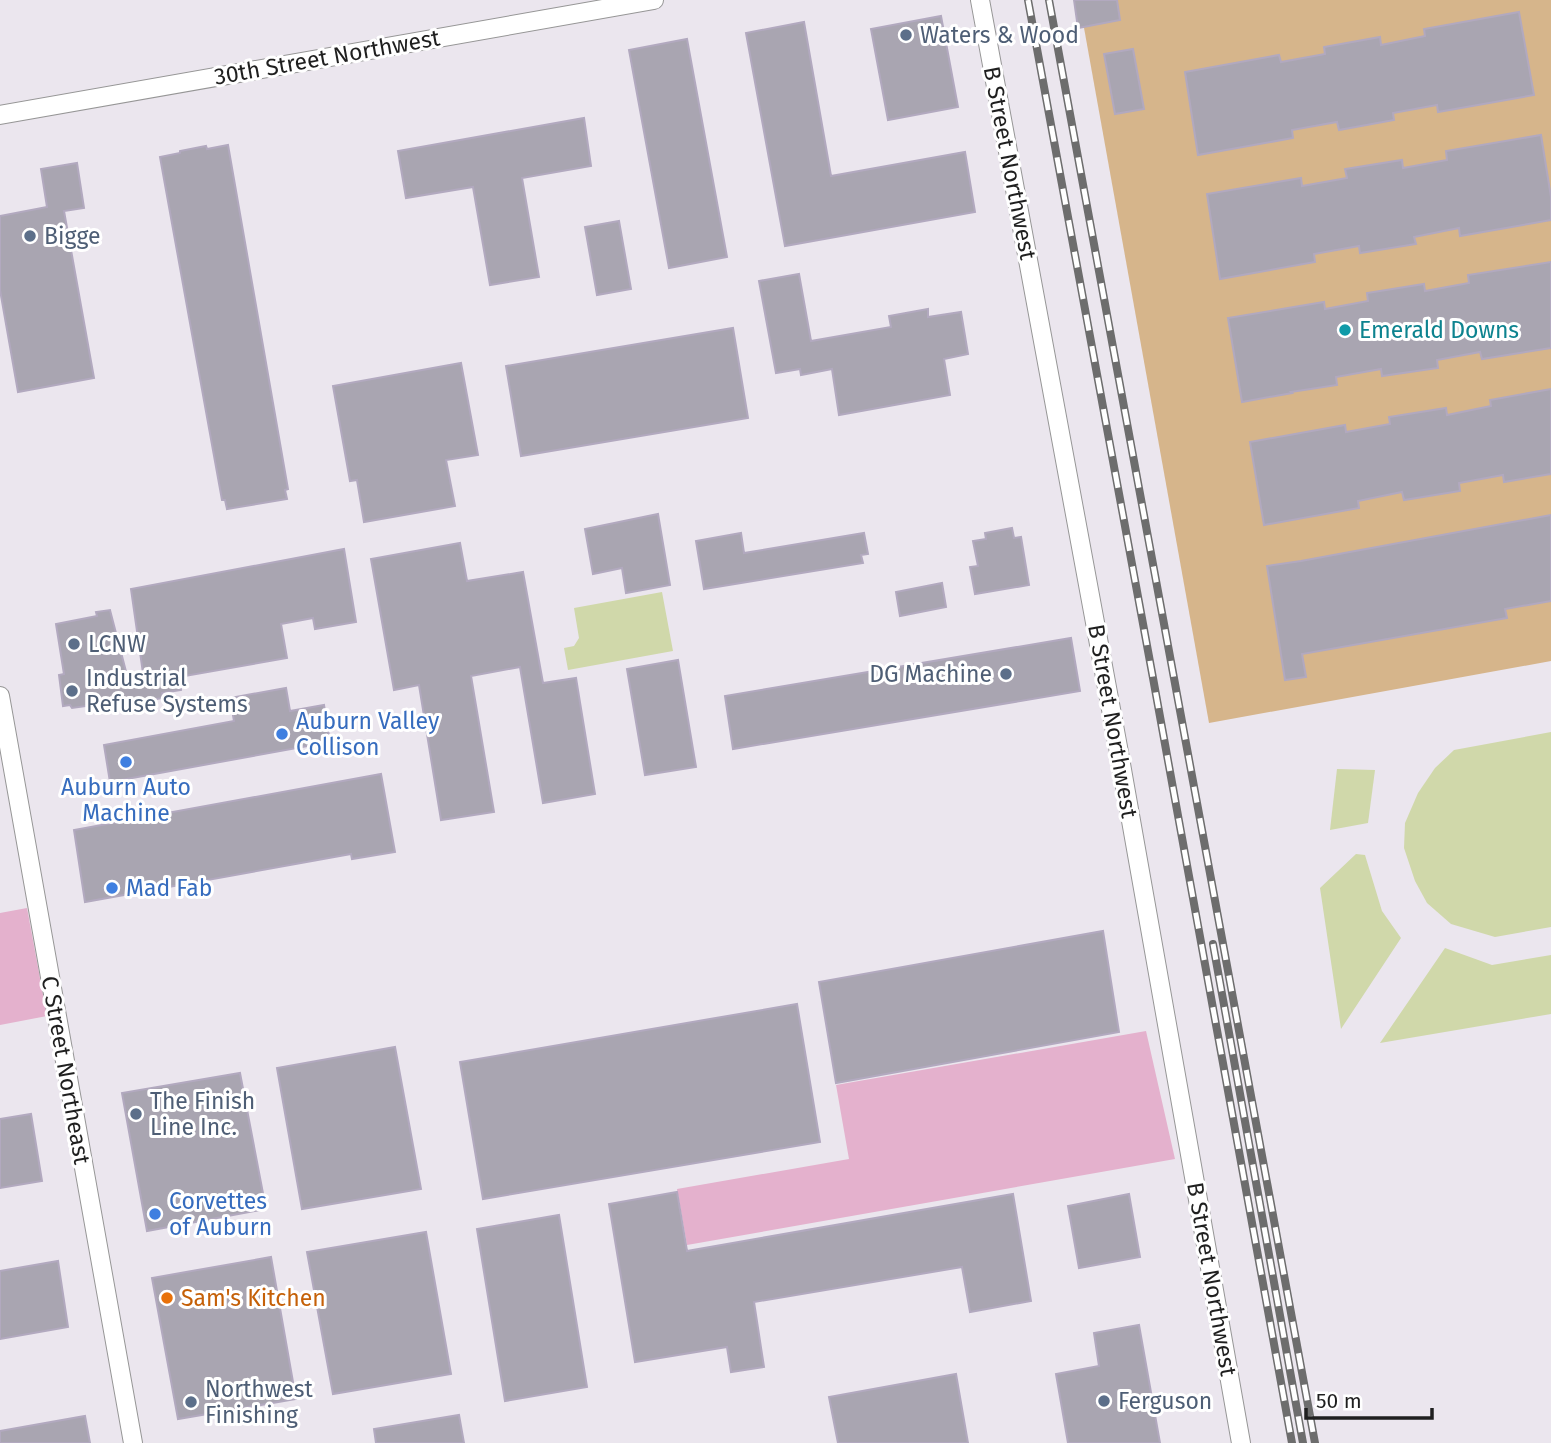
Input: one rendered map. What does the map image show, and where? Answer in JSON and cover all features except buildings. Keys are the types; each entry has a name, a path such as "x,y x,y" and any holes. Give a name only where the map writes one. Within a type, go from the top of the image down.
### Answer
{"street":[{"name":"30th Street Northwest","path":"0,115 654,0"},
{"name":"B Street Northwest","path":"980,0 1118,747 1241,1443"},
{"name":"C Street Northeast","path":"0,696 133,1443"}],"shaded area":[{"name":"Emerald Downs","path":"1079,0 1551,0 1551,661 1209,723"},
{"path":"662,592 673,651 568,670 564,648 574,646 579,638 574,608"},
{"path":"1551,732 1551,927 1495,937 1451,924 1427,903 1415,881 1404,848 1405,823 1418,793 1435,768 1454,750"},
{"path":"1337,769 1375,770 1368,823 1330,830"},
{"path":"1356,854 1365,855 1382,911 1401,938 1341,1029 1320,888"},
{"path":"27,908 47,1016 0,1025 0,913"},
{"path":"1445,948 1492,965 1551,955 1551,1014 1380,1043"},
{"path":"1146,1031 1175,1159 687,1245 677,1189 849,1159 836,1085"}],"railway":[{"path":"1028,0 1292,1443"},
{"path":"1049,0 1315,1443"},
{"path":"1213,944 1303,1443"}],"place":[{"name":"Waters & Wood","path":"906,35"},
{"name":"Bigge","path":"30,236"},
{"name":"Emerald Downs","path":"1345,330"},
{"name":"LCNW","path":"74,644"},
{"name":"DG Machine","path":"1006,674"},
{"name":"Industrial Refuse Systems","path":"72,691"},
{"name":"Auburn Valley Collison","path":"282,734"},
{"name":"Auburn Auto Machine","path":"126,762"},
{"name":"Mad Fab","path":"112,888"},
{"name":"The Finish Line Inc.","path":"136,1114"},
{"name":"Corvettes of Auburn","path":"155,1214"},
{"name":"Sam's Kitchen","path":"167,1298"},
{"name":"Ferguson","path":"1104,1401"},
{"name":"Northwest Finishing","path":"191,1402"}]}
